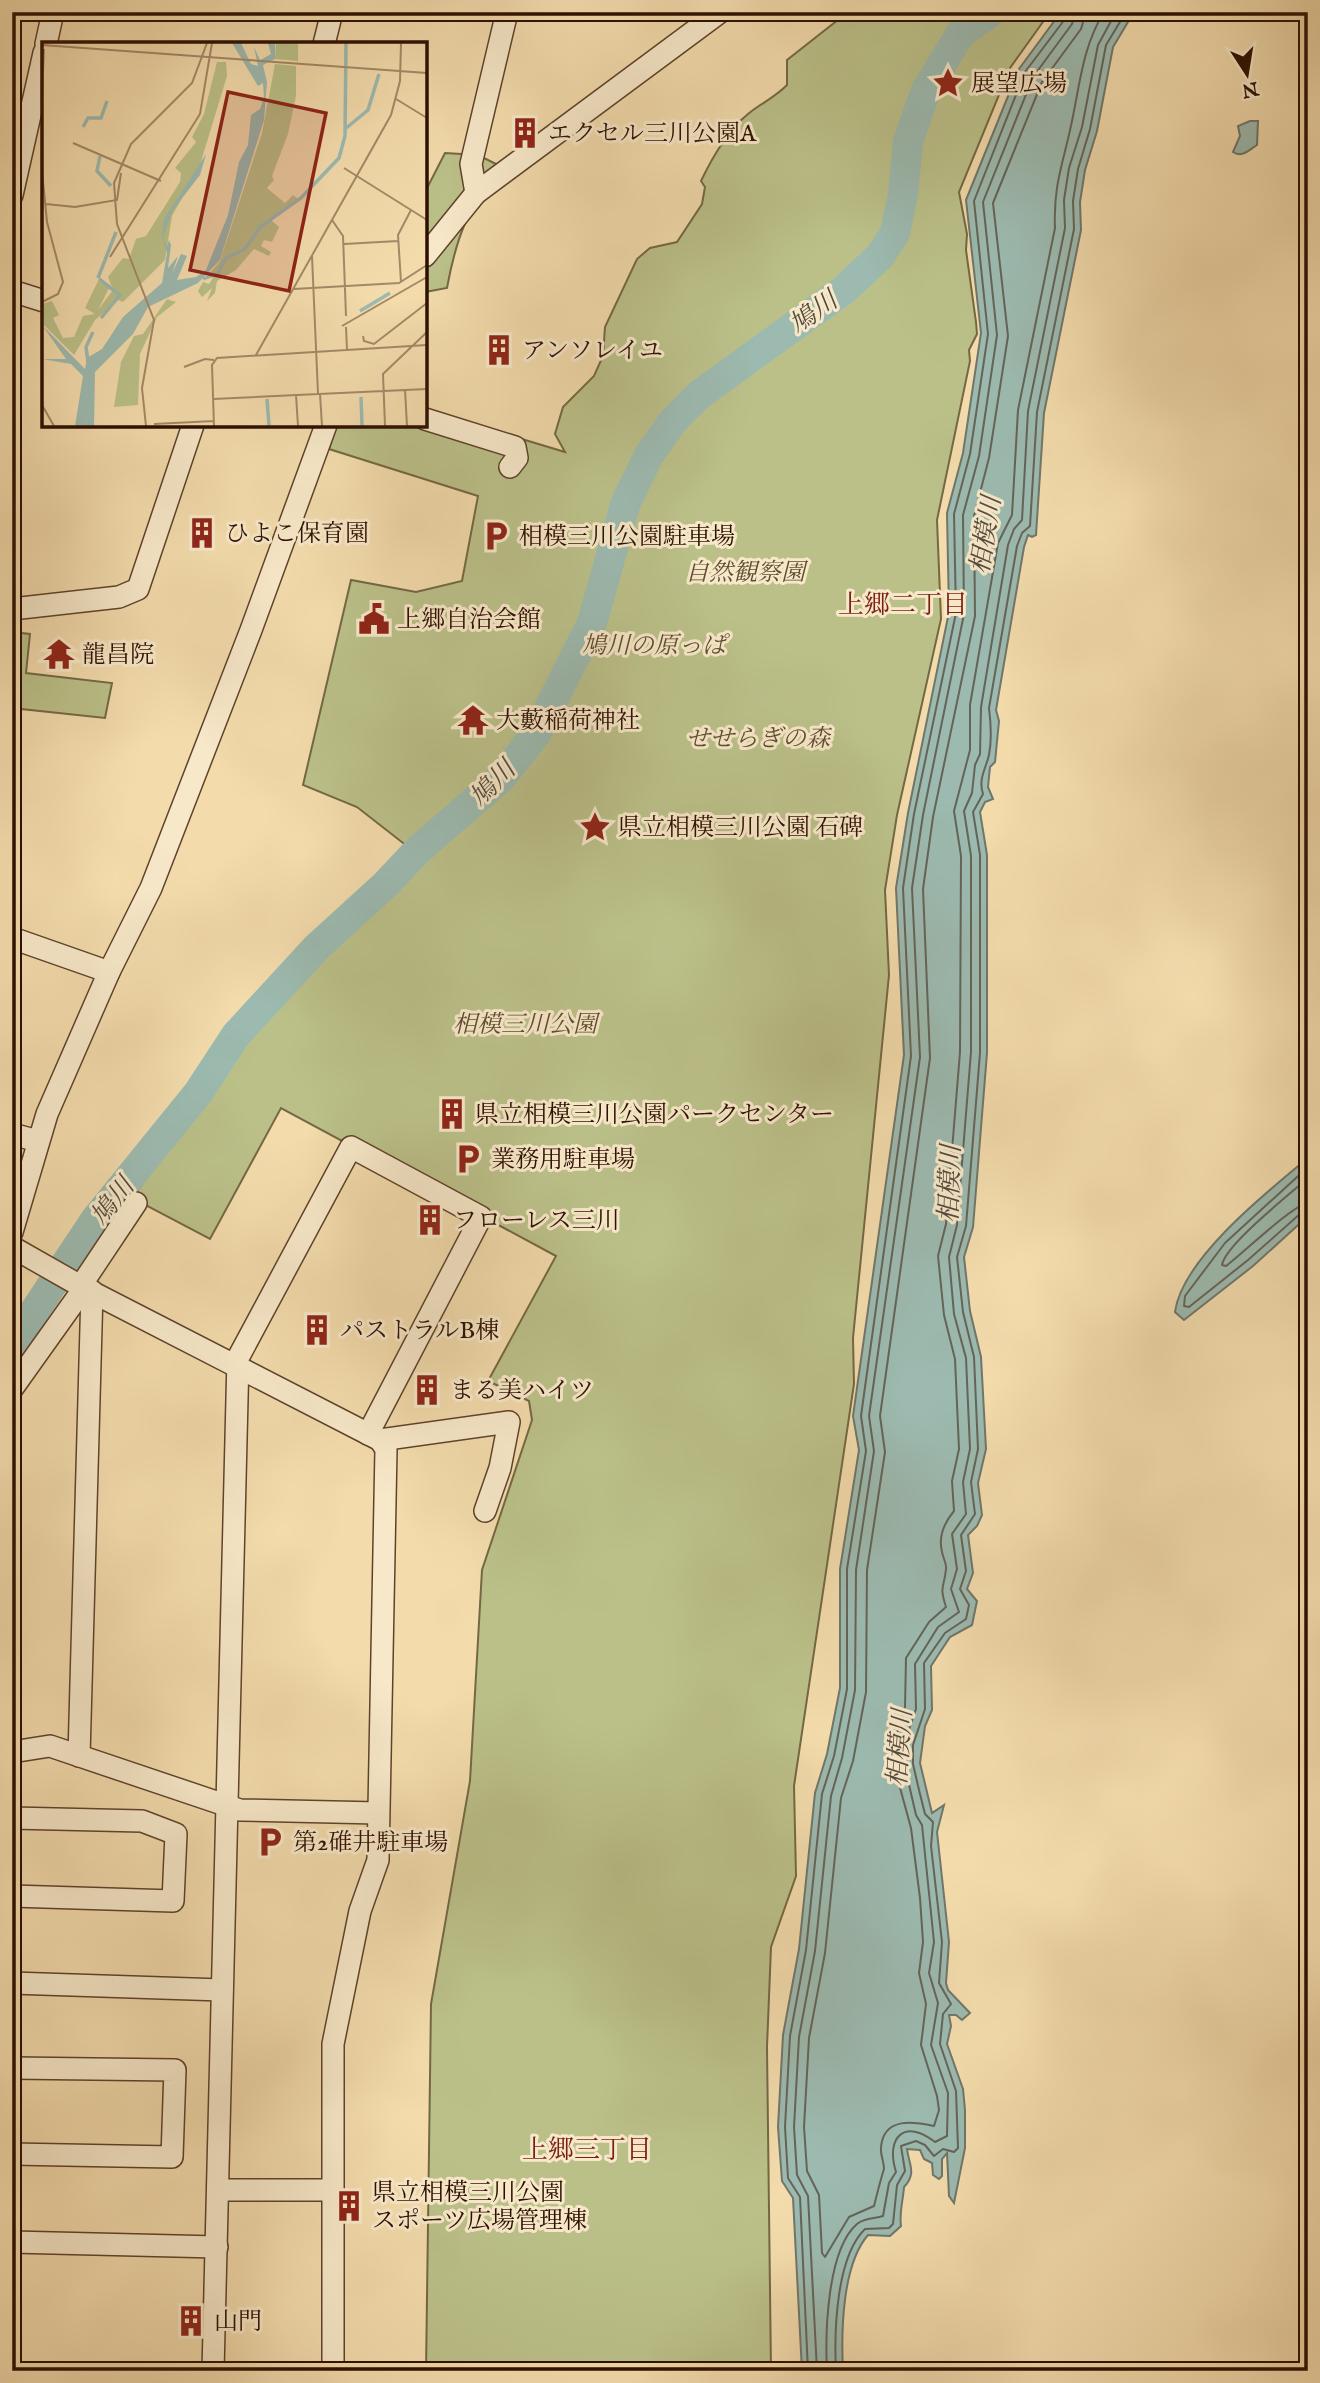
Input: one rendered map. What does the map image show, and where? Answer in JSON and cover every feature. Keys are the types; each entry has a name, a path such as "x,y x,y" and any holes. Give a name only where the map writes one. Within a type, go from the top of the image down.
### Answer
{"street":[{"path":"46,42 53,12"},
{"path":"324,42 332,12"},
{"path":"477,193 471,164 507,12"},
{"path":"427,254 477,193 708,16"},
{"path":"12,195 42,62"},
{"path":"12,291 42,300"},
{"path":"427,420 514,447 517,458 510,467"},
{"path":"12,610 119,597 138,589 192,427"},
{"path":"12,1232 38,1141 69,1061 151,888 168,846 325,427"},
{"path":"12,938 109,972"},
{"path":"12,1135 38,1141"},
{"path":"213,2371 238,1359 351,1147 481,1217 374,1437"},
{"path":"79,1756 84,1288 86,1278 136,1203"},
{"path":"12,1247 84,1288 374,1437 386,1449 378,1860 360,1911 333,2044 333,2371"},
{"path":"12,1389 84,1288"},
{"path":"374,1437 509,1422 499,1468 485,1511"},
{"path":"12,1752 50,1746 240,1810 378,1813"},
{"path":"12,1818 142,1821 176,1834 173,1900 12,1896"},
{"path":"12,1983 222,1990"},
{"path":"12,2067 175,2070 172,2157 12,2154"},
{"path":"218,2190 333,2190"},
{"path":"12,2242 217,2247"}],"green space":[{"name":"相模三川公園","path":"848,12 1050,12 1010,68 959,192 967,234 966,250 977,334 969,350 970,361 937,520 941,619 897,815 885,890 889,975 853,1338 854,1384 794,1786 796,1876 771,1947 767,2047 771,2371 426,2371 431,2004 470,1781 482,1570 532,1420 529,1401 488,1381 556,1256 281,1108 210,1239 132,1198 248,1037 323,952 421,857 357,807 303,785 351,580 416,592 462,581 478,496 329,449 336,427 427,427 427,411 565,452 555,434 563,407 594,376 603,356 605,327 637,259 650,248 677,242 702,204 705,187 701,181 715,154 740,121 787,85 787,60"},
{"path":"445,153 478,155 498,165 465,224 447,288 427,292 427,188"},
{"path":"12,632 30,634 26,673 112,683 105,718 12,708"}],"water":[{"name":"相模川","path":"1061,12 1134,12 1113,47 1097,131 1085,170 1080,202 1081,230 1044,413 1036,535 1028,535 1024,547 996,710 999,721 995,762 990,767 988,787 993,799 985,802 980,812 987,855 987,1053 973,1227 964,1257 970,1311 981,1357 986,1449 978,1483 982,1515 977,1526 968,1535 973,1573 967,1589 977,1601 972,1625 950,1637 931,1666 932,1710 925,1726 920,1763 932,1813 944,1805 937,1832 949,1942 946,1983 948,1990 970,2013 962,2020 956,2015 949,2015 951,2026 947,2044 963,2089 965,2148 954,2203 949,2196 947,2153 942,2159 942,2176 939,2179 933,2175 932,2163 924,2159 920,2150 907,2149 911,2173 904,2187 901,2226 890,2236 868,2235 853,2263 843,2319 843,2371 802,2371 793,2198 782,2181 778,2127 783,2035 799,1949 815,1793 827,1754 840,1688 840,1569 859,1450 853,1416 904,1055 896,888 908,813 949,612 947,513 963,453 981,333 966,200 1019,69"},
{"path":"1258,121 1257,145 1245,153 1236,154 1233,152 1240,136 1238,126"},
{"path":"1308,1158 1308,1216 1253,1266 1184,1320 1175,1312 1181,1292 1209,1249 1250,1208"}],"waterway":[{"name":"鳩川","path":"12,1345 95,1220 198,1093 236,1035 317,947 385,885 418,850 501,778 536,734 592,623 626,502 649,455 673,421 699,395 845,289 880,256 895,233 903,194 908,142 926,90 961,33 991,12"}],"place":[{"name":"展望広場","path":"948,83"},
{"name":"エクセル三川公園A","path":"525,133"},
{"name":"アンソレイユ","path":"499,350"},
{"name":"ひよこ保育園","path":"202,533"},
{"name":"相模三川公園駐車場","path":"496,536"},
{"name":"上郷自治会館","path":"374,619"},
{"name":"龍昌院","path":"59,654"},
{"name":"大藪稲荷神社","path":"473,720"},
{"name":"県立相模三川公園 石碑","path":"595,827"},
{"name":"県立相模三川公園パークセンター","path":"452,1114"},
{"name":"業務用駐車場","path":"468,1159"},
{"name":"フローレス三川","path":"430,1220"},
{"name":"パストラルB棟","path":"317,1330"},
{"name":"まる美ハイツ","path":"427,1390"},
{"name":"第2碓井駐車場","path":"270,1842"},
{"name":"県立相模三川公園 スポーツ広場管理棟","path":"349,2206"},
{"name":"山門","path":"191,2321"}],"district":[{"name":"上郷二丁目","path":"903,604"},
{"name":"上郷三丁目","path":"587,2149"}],"park label":[{"name":"自然観察園","path":"745,572"},
{"name":"鳩川の原っぱ","path":"654,645"},
{"name":"せせらぎの森","path":"758,738"}]}
